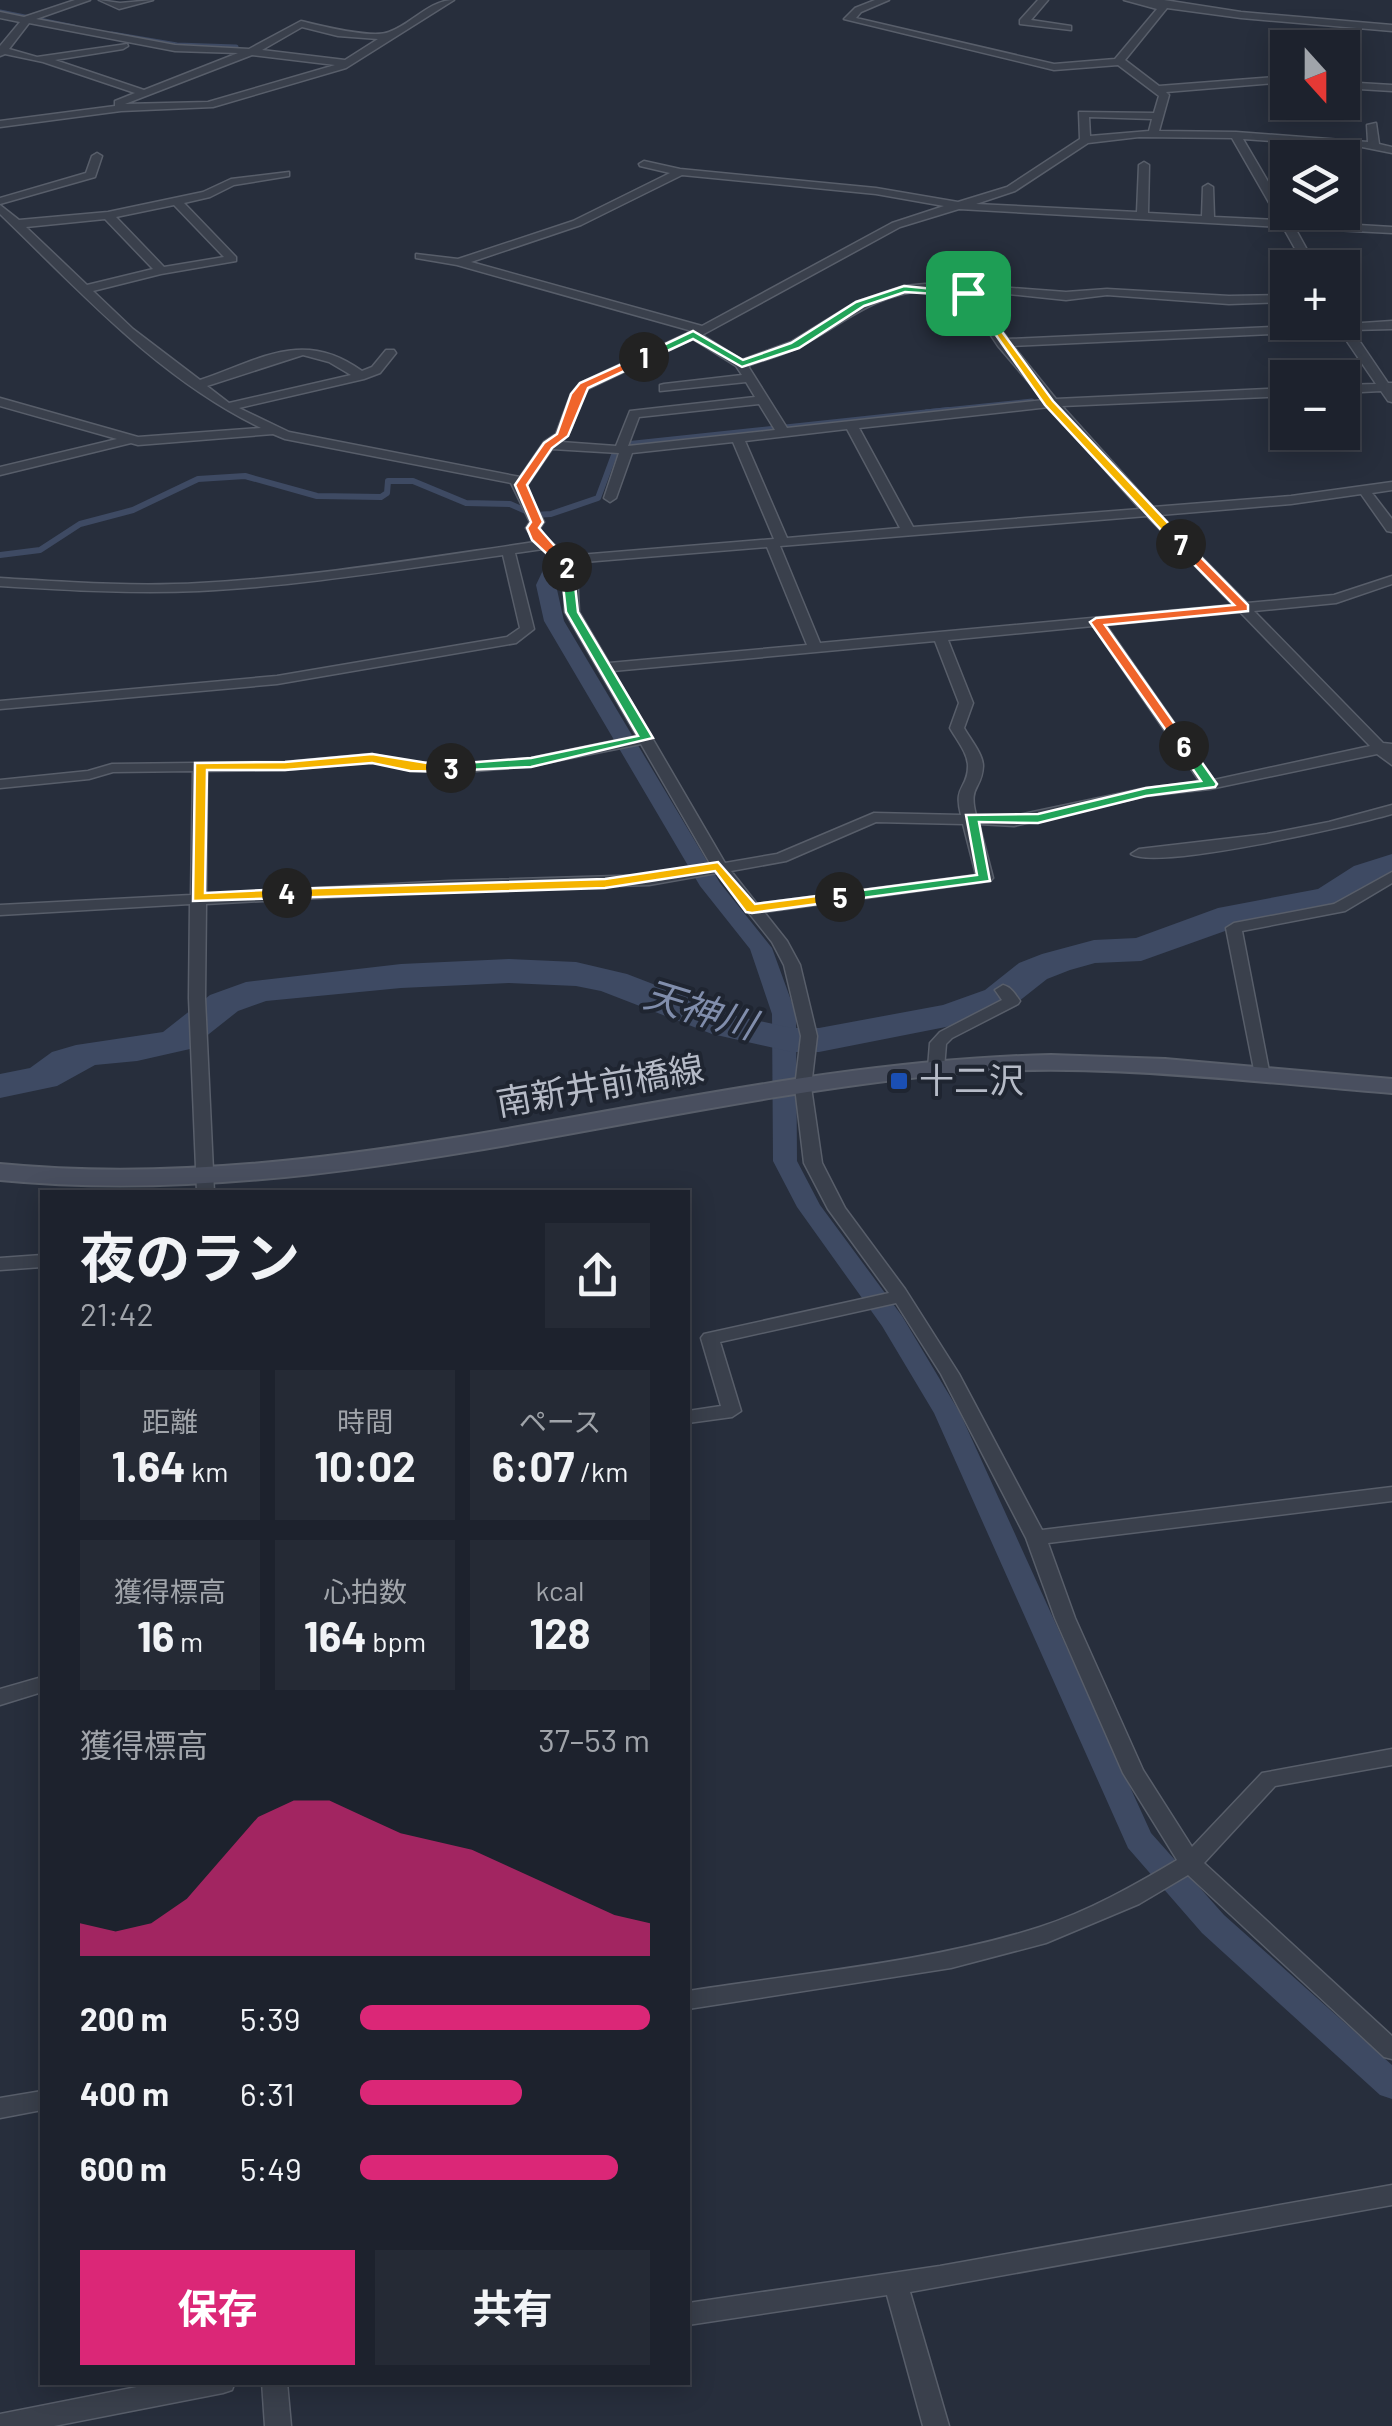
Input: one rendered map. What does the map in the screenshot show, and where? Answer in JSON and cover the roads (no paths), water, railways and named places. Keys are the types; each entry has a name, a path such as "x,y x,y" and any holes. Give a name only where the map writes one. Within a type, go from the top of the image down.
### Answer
{"main road":[{"name":"南新井前橋線","path":"0,1172 206,1187 936,1068 1063,1063 1392,1086"}],"street":[{"path":"85,0 28,18 3,45 142,92"},
{"path":"104,0 119,6 148,0"},
{"path":"424,0 444,4"},
{"path":"884,0 858,10 849,19 1054,67 1120,62 1159,88 1165,98 1153,134"},
{"path":"1043,0 1024,22 1067,28"},
{"path":"1129,0 1392,28"},
{"path":"1120,62 1157,20 1160,2"},
{"path":"0,124 121,108 209,105 346,64 384,37 444,4"},
{"path":"0,15 143,42 346,64"},
{"path":"121,108 119,103 142,92 251,52 301,24 338,33 384,37"},
{"path":"41,59 143,42"},
{"path":"1159,88 1270,80"},
{"path":"1360,85 1392,88"},
{"path":"1085,140 1083,114 1159,116"},
{"path":"1372,125 1374,146"},
{"path":"521,485 548,445 562,436 577,394 584,386 698,332 896,225 1029,180 1085,140 1153,134 1236,135 1392,150"},
{"path":"1236,135 1270,197"},
{"path":"97,156 91,175 0,207 129,332 227,407 270,430 516,480 521,485 537,522 533,528 564,560 570,572 572,612 603,668 718,866 778,941 792,966 800,985 809,1044 803,1087 813,1163 836,1209 893,1297 950,1374 1036,1538 1065,1618 1134,1773 1190,1863 1392,2050"},
{"path":"644,164 680,172 876,191 961,206 1270,223"},
{"path":"1142,216 1144,165"},
{"path":"458,262 577,224 680,172"},
{"path":"18,224 108,215 206,196 231,182 285,174"},
{"path":"1208,187 1208,220"},
{"path":"86,290 232,258 176,201"},
{"path":"108,215 161,271"},
{"path":"1360,228 1392,230"},
{"path":"420,256 458,262 698,332 742,364 783,433"},
{"path":"742,364 795,346 860,304 904,289 1270,299"},
{"path":"968,293 1049,403 1149,512 1386,747 1392,760"},
{"path":"1360,325 1392,325"},
{"path":"1002,342 1270,329"},
{"path":"1352,340 1389,391"},
{"path":"198,385 247,372 300,350 346,364 360,376"},
{"path":"227,407 360,376 376,370 390,353"},
{"path":"664,388 750,378"},
{"path":"1360,390 1389,391"},
{"path":"548,445 624,450 1049,403 1270,393"},
{"path":"610,498 634,414 763,400"},
{"path":"0,402 129,440 152,442 270,430"},
{"path":"852,425 908,531"},
{"path":"738,439 816,648"},
{"path":"0,471 129,440"},
{"path":"564,560 1149,512 1392,486"},
{"path":"1364,490 1392,528"},
{"path":"0,582 153,590 318,576 546,544"},
{"path":"0,704 277,680 511,640 527,628 508,550"},
{"path":"603,668 1336,599 1392,580"},
{"path":"1096,622 1210,784"},
{"path":"752,908 985,878 964,797 976,778 978,762 957,728 966,703 940,636"},
{"path":"0,784 89,776 112,768 285,766 372,758 410,766 465,768 531,762 646,738"},
{"path":"0,910 449,886 605,884 795,854 874,817 1038,818 1146,792 1210,784 1386,747"},
{"path":"200,766 197,998 206,1187"},
{"path":"1140,854 1242,844 1318,831 1392,810"},
{"path":"1262,1076 1234,928 1338,908 1392,877"},
{"path":"936,1068 935,1051 946,1035 1012,1001 1006,994"},
{"path":"0,1264 40,1261"},
{"path":"690,1417 732,1412 710,1338 893,1297"},
{"path":"1036,1538 1392,1494"},
{"path":"0,1697 40,1687"},
{"path":"690,2000 951,1959 1046,1934 1131,1898 1190,1863 1269,1779 1392,1757"},
{"path":"0,2108 40,2102"},
{"path":"690,2314 896,2284 1392,2195"},
{"path":"896,2284 936,2426"},
{"path":"0,2424 207,2385"},
{"path":"274,2385 278,2426"}],"waterway":[{"path":"0,12 74,27"},
{"path":"112,34 177,45 236,47"},
{"path":"926,412 1032,401"},
{"path":"0,555 40,550 80,524 133,510 198,479 245,476 317,496 381,497 387,493 388,481 413,481 466,503 510,504 535,515 551,514 598,498 614,455 630,444 949,410"},
{"path":"551,572 546,585 554,621 711,886 761,948 784,1014 785,1161 809,1207 893,1322 947,1413 1139,1840 1213,1924 1392,2085"},
{"name":"天神川","path":"0,1086 43,1077 66,1061 90,1053 176,1041 224,1003 260,990 401,976 509,971 576,974 613,982 726,1026 792,1040 819,1040 952,1015 999,998 1033,971 1056,962 1094,952 1141,949 1231,916 1327,899 1367,874 1392,865"}],"place":[{"name":"十二沢","path":"899,1081"}]}
